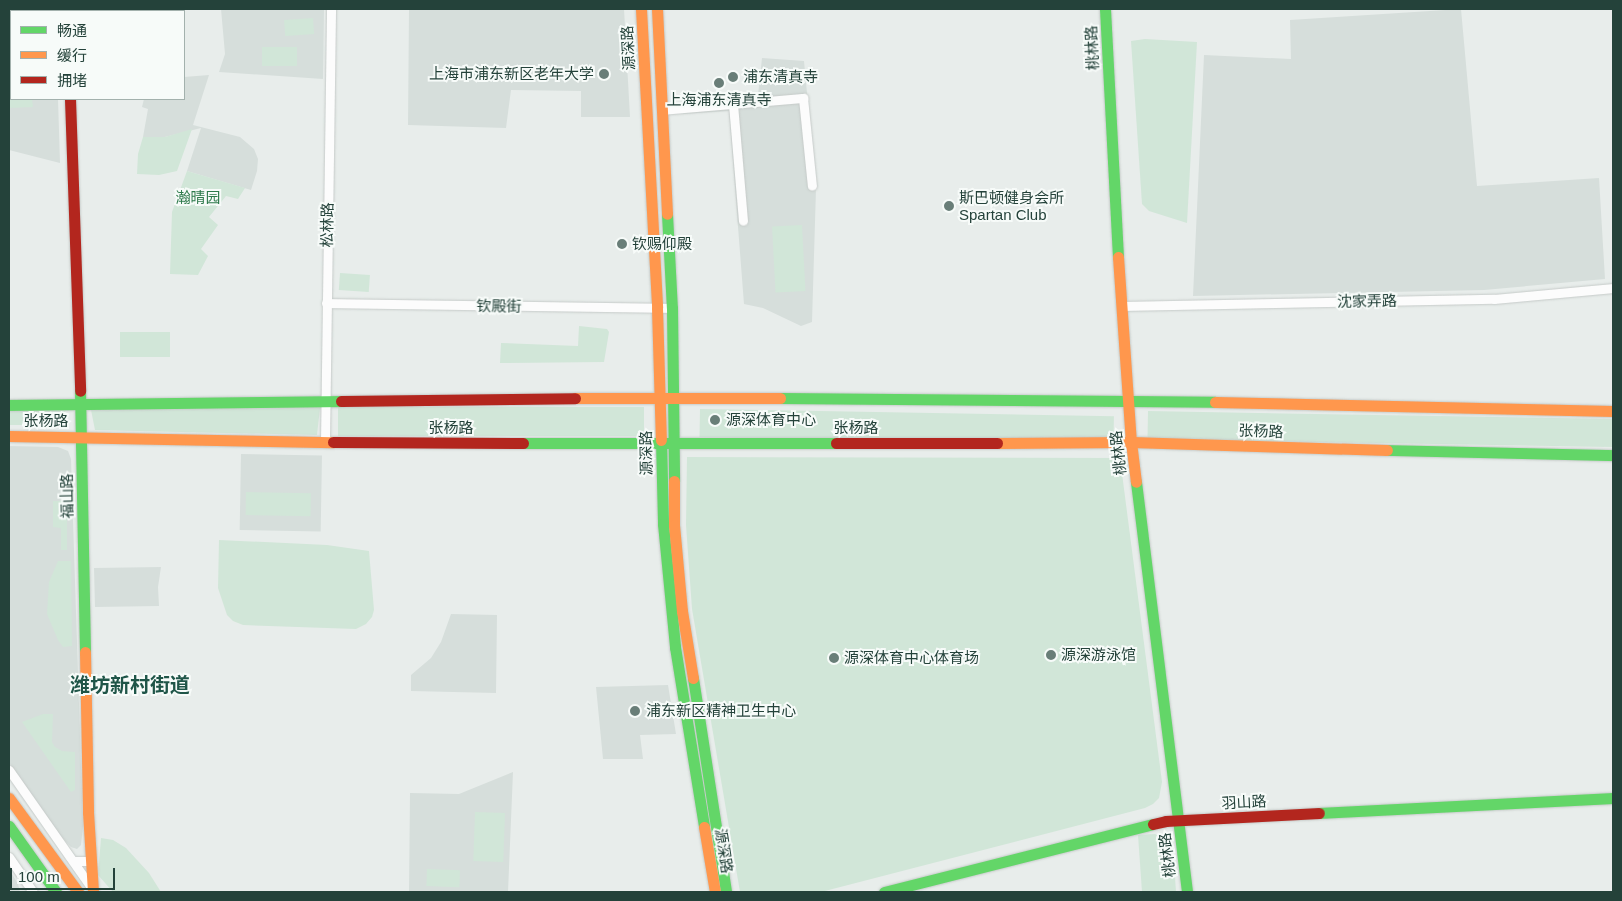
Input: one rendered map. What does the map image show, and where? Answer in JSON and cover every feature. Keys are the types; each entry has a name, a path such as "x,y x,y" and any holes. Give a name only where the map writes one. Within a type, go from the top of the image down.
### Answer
{"main road":[{"name":"源深路","path":"641,9 657,308 663,524 675,646 715,892"},
{"name":"源深路","path":"657,9 672,308 674,525 682,611 726,892"},
{"name":"桃林路","path":"1105,9 1128,400 1186,892"},
{"name":"福山路","path":"70,100 81,436 88,812 93,889"},
{"name":"张杨路","path":"9,405 674,397 969,401 1128,400 1613,411"},
{"name":"张杨路","path":"9,436 325,442 661,444 1132,442 1469,453 1613,455"},
{"path":"9,798 78,892"},
{"name":"羽山路","path":"884,892 1144,825 1178,820 1613,798"},
{"path":"9,826 56,892"}],"street":[{"name":"松林路","path":"325,442 331,9"},
{"path":"662,110 803,98 812,186"},
{"path":"733,104 743,221"},
{"name":"沈家弄路","path":"1121,306 1494,299 1613,288"},
{"name":"钦殿街","path":"326,303 672,308"},
{"path":"9,770 93,889"},
{"path":"41,844 93,889"},
{"path":"9,858 33,892"},
{"path":"73,861 91,861"}],"shaded area":[{"path":"221,9 324,9 323,79 219,72 225,54"},
{"path":"409,9 624,9 630,117 581,117 581,91 511,90 506,128 408,125"},
{"path":"1461,9 1477,186 1599,178 1605,279 1484,290 1193,296 1204,55 1291,59 1290,20"},
{"path":"10,15 10,100 58,100 60,163 9,150"},
{"path":"762,58 804,61 816,189 812,322 801,326 763,308 744,304 729,111 683,114 682,103 758,95"},
{"path":"209,75 193,125 240,137 254,149 258,159 257,171 251,190 187,171 201,128 165,137 143,137 148,109 142,107 144,100 185,100 185,77"},
{"path":"9,446 58,447 68,451 71,459 83,826 81,845 77,849 71,847 61,837 9,763"},
{"path":"241,454 322,455 321,531 240,530"},
{"path":"161,567 158,587 159,606 95,607 94,568"},
{"path":"451,614 497,615 496,693 411,691 411,675 431,658 441,642"},
{"name":"浦东新区精神卫生中心","path":"668,685 676,734 640,735 643,759 603,759 596,687"},
{"path":"513,772 508,892 409,892 410,793 459,794"},
{"path":"9,869 18,884 20,892 9,892"}],"green space":[{"path":"313,18 314,34 285,36 284,20"},
{"path":"1145,39 1197,42 1187,223 1149,211 1142,204 1131,41"},
{"path":"262,47 297,47 297,66 262,66"},
{"path":"9,52 10,100 32,100 33,107 9,108"},
{"path":"192,129 177,171 159,175 137,174 138,154 143,137 165,137"},
{"name":"瀚晴园","path":"187,171 245,188 238,199 226,196 209,217 218,225 201,249 208,256 198,275 170,274 172,212"},
{"path":"802,225 805,291 775,292 772,227"},
{"path":"340,273 370,275 369,292 339,290"},
{"path":"579,326 607,329 609,332 604,362 500,363 501,343 578,346"},
{"path":"120,332 170,332 170,357 120,357"},
{"path":"338,407 644,407 644,436 338,436"},
{"path":"320,408 317,435 95,430 91,410"},
{"path":"700,409 1114,416 1113,444 700,437"},
{"path":"9,411 65,411 65,425 9,425"},
{"path":"1148,411 1613,419 1612,447 1148,439"},
{"name":"源深体育中心","path":"687,457 1120,458 1162,782 1159,798 1145,808 821,892 740,892 692,609 686,525"},
{"path":"246,492 311,493 311,516 246,515"},
{"path":"53,501 67,501 67,550 61,550 61,528 53,527"},
{"path":"219,540 327,545 369,551 374,610 372,617 366,624 356,629 243,625 233,621 227,615 218,588"},
{"path":"58,561 71,561 72,646 63,647 47,614 49,582"},
{"path":"43,714 53,714 52,742 55,747 62,751 75,752 75,790 71,792 22,722"},
{"path":"475,812 505,813 503,862 473,861"},
{"path":"1155,834 1166,839 1173,848 1176,892 1142,892 1138,835"},
{"path":"101,838 113,840 126,848 149,873 161,892 113,892 98,875"},
{"path":"427,869 460,870 459,887 426,886"}],"traffic: fast":[{"path":"1105,9 1118,257"},
{"path":"667,214 672,308 674,481"},
{"path":"80,391 85,652"},
{"path":"780,398 1215,402"},
{"path":"9,405 341,401"},
{"path":"661,440 663,524 675,647 704,827"},
{"path":"523,443 836,443"},
{"path":"1387,450 1613,455"},
{"path":"1136,482 1187,892"},
{"path":"693,678 726,892"},
{"path":"1319,813 1613,798"},
{"path":"884,892 1153,824"},
{"path":"9,826 56,892"}],"traffic: slow":[{"path":"641,9 657,308 661,440"},
{"path":"657,9 667,214"},
{"path":"1118,257 1131,442 1136,482"},
{"path":"575,398 780,398"},
{"path":"1215,402 1613,411"},
{"path":"9,436 333,442"},
{"path":"997,443 1131,442 1387,450"},
{"path":"674,481 674,525 682,611 693,678"},
{"path":"85,652 88,812 93,892"},
{"path":"9,798 78,892"},
{"path":"704,827 715,892"}],"traffic: jam":[{"path":"70,100 80,391"},
{"path":"341,401 575,398"},
{"path":"333,442 523,443"},
{"path":"836,443 997,443"},
{"path":"1153,824 1166,821 1319,813"}],"place":[{"name":"上海市浦东新区老年大学","path":"604,74"},
{"name":"浦东清真寺","path":"733,77"},
{"name":"上海浦东清真寺","path":"719,83"},
{"name":"斯巴顿健身会所 Spartan Club","path":"949,206"},
{"name":"钦赐仰殿","path":"622,244"},
{"name":"源深体育中心","path":"715,420"},
{"name":"源深游泳馆","path":"1051,655"},
{"name":"源深体育中心体育场","path":"834,658"},
{"name":"浦东新区精神卫生中心","path":"635,711"}],"district":[{"name":"潍坊新村街道","path":"130,685"}]}
